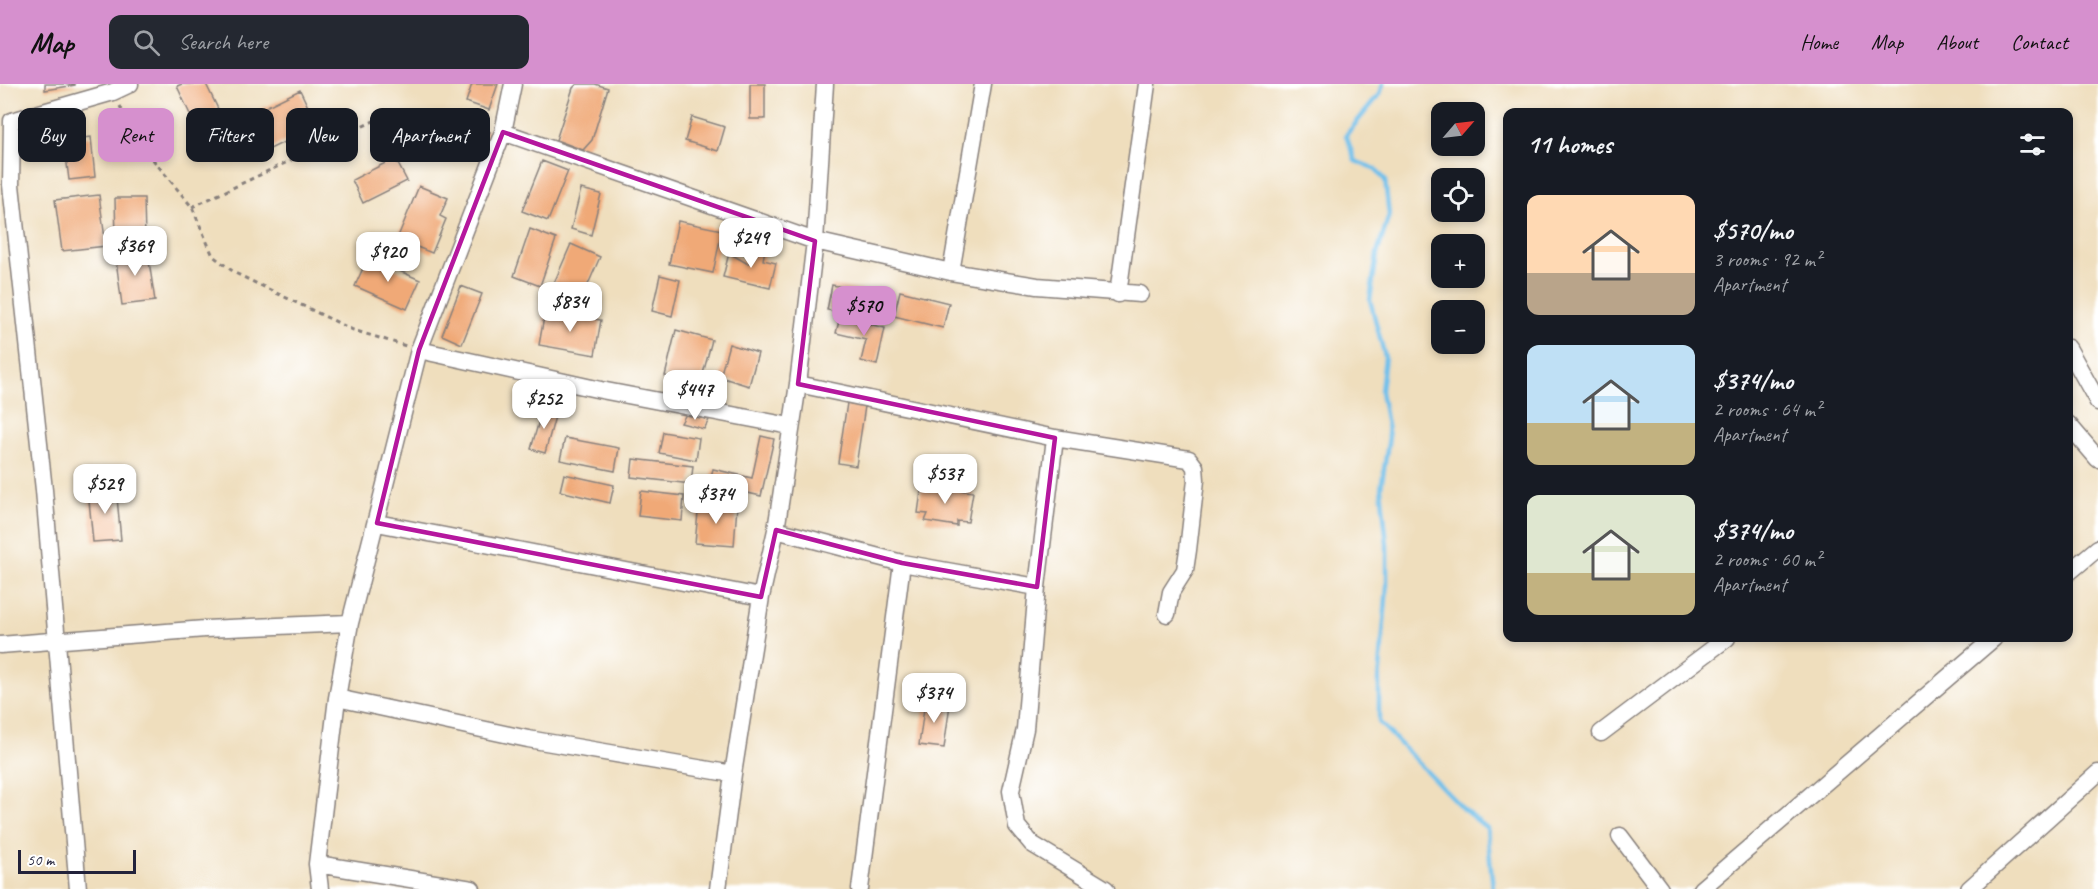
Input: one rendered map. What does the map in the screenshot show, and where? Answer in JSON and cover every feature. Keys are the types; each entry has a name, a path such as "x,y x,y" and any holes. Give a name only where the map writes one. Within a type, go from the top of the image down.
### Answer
{"street":[{"path":"78,889 55,641 44,490 6,180 12,121 130,84"},
{"path":"320,889 317,864 337,698 350,623 419,350 503,132 513,84"},
{"path":"718,889 733,774 761,597 776,530 798,384 815,242 825,84"},
{"path":"951,272 983,84"},
{"path":"1118,294 1147,84"},
{"path":"503,132 815,242 951,272 1037,286 1140,294"},
{"path":"419,350 601,390 790,426"},
{"path":"2073,357 2098,402"},
{"path":"798,384 1055,438 1189,459 1195,467 1196,480 1185,570 1171,592 1167,614"},
{"path":"2073,430 2098,459"},
{"path":"1055,438 1037,587 1025,729 1011,791 1017,826 1032,844 1106,889"},
{"path":"377,523 761,597"},
{"path":"776,530 902,563 1037,587"},
{"path":"2073,569 2098,548"},
{"path":"860,889 902,563"},
{"path":"0,645 205,629 350,623"},
{"path":"1601,733 1722,642"},
{"path":"1701,889 1989,642"},
{"path":"337,698 528,739 733,774"},
{"path":"1969,889 2098,773"},
{"path":"1620,836 1660,889"},
{"path":"317,864 472,889"}],"path":[{"path":"113,88 136,139 192,207 213,256 235,273 353,330 419,350"},
{"path":"192,207 370,123"}],"highlighted area":[{"path":"503,132 815,241 798,384 1055,438 1037,587 902,563 776,530 761,597 377,523 419,350"}],"building":[{"path":"45,84 75,84 75,85 45,90"},
{"path":"206,84 218,108 187,108 177,86"},
{"path":"472,84 498,84 490,108 466,102"},
{"path":"577,84 595,84 608,88 592,140 583,150 556,140 573,88"},
{"path":"750,84 765,84 765,119 750,119"},
{"path":"300,90 308,108 286,108 286,141 274,147 274,108 263,108"},
{"path":"692,117 725,127 718,151 685,141"},
{"path":"91,137 95,177 69,180 67,162 86,162 86,138"},
{"path":"542,161 568,171 548,221 522,211"},
{"path":"387,162 397,162 407,181 363,203 352,180"},
{"path":"419,186 448,198 440,216 446,219 432,253 397,239"},
{"path":"581,189 601,194 591,235 571,229"},
{"path":"99,195 106,246 62,251 55,200"},
{"path":"115,198 144,198 145,239 116,239"},
{"path":"678,221 722,230 713,273 669,264"},
{"path":"530,229 556,239 540,286 514,276"},
{"path":"571,244 600,257 583,296 554,283"},
{"path":"759,244 766,245 763,260 776,263 770,288 723,277 729,253 748,264"},
{"path":"147,248 155,301 122,305 115,253"},
{"path":"368,257 420,280 407,309 355,286"},
{"path":"660,275 680,280 672,316 652,311"},
{"path":"832,285 890,296 885,321 827,310"},
{"path":"461,286 482,294 462,344 442,335"},
{"path":"900,291 949,303 943,328 894,316"},
{"path":"545,311 601,320 595,355 539,345"},
{"path":"840,317 885,328 877,365 861,361 866,340 836,333"},
{"path":"676,330 712,340 700,385 665,376"},
{"path":"729,344 758,353 749,386 720,377"},
{"path":"847,403 865,406 856,466 838,463"},
{"path":"557,409 545,453 531,449 542,410"},
{"path":"686,414 709,420 704,429 681,423"},
{"path":"663,432 699,438 696,460 659,453"},
{"path":"761,436 774,439 761,496 709,484 713,469 752,478"},
{"path":"565,438 619,448 615,471 560,460"},
{"path":"633,459 693,466 691,484 631,477"},
{"path":"564,474 614,485 610,503 560,491"},
{"path":"922,484 973,492 968,522 957,521 957,526 925,521 928,514 918,513"},
{"path":"116,487 121,540 93,542 88,490"},
{"path":"641,491 684,496 682,521 638,516"},
{"path":"699,503 737,506 734,546 695,543"},
{"path":"925,701 950,704 944,748 919,745"}],"waterway":[{"path":"1383,84 1380,94 1346,135 1355,161 1376,169 1385,180 1389,215 1377,254 1370,300 1385,357 1381,391 1389,437 1381,488 1387,544 1387,586 1379,681 1379,722 1463,809 1487,828 1493,889"}]}
